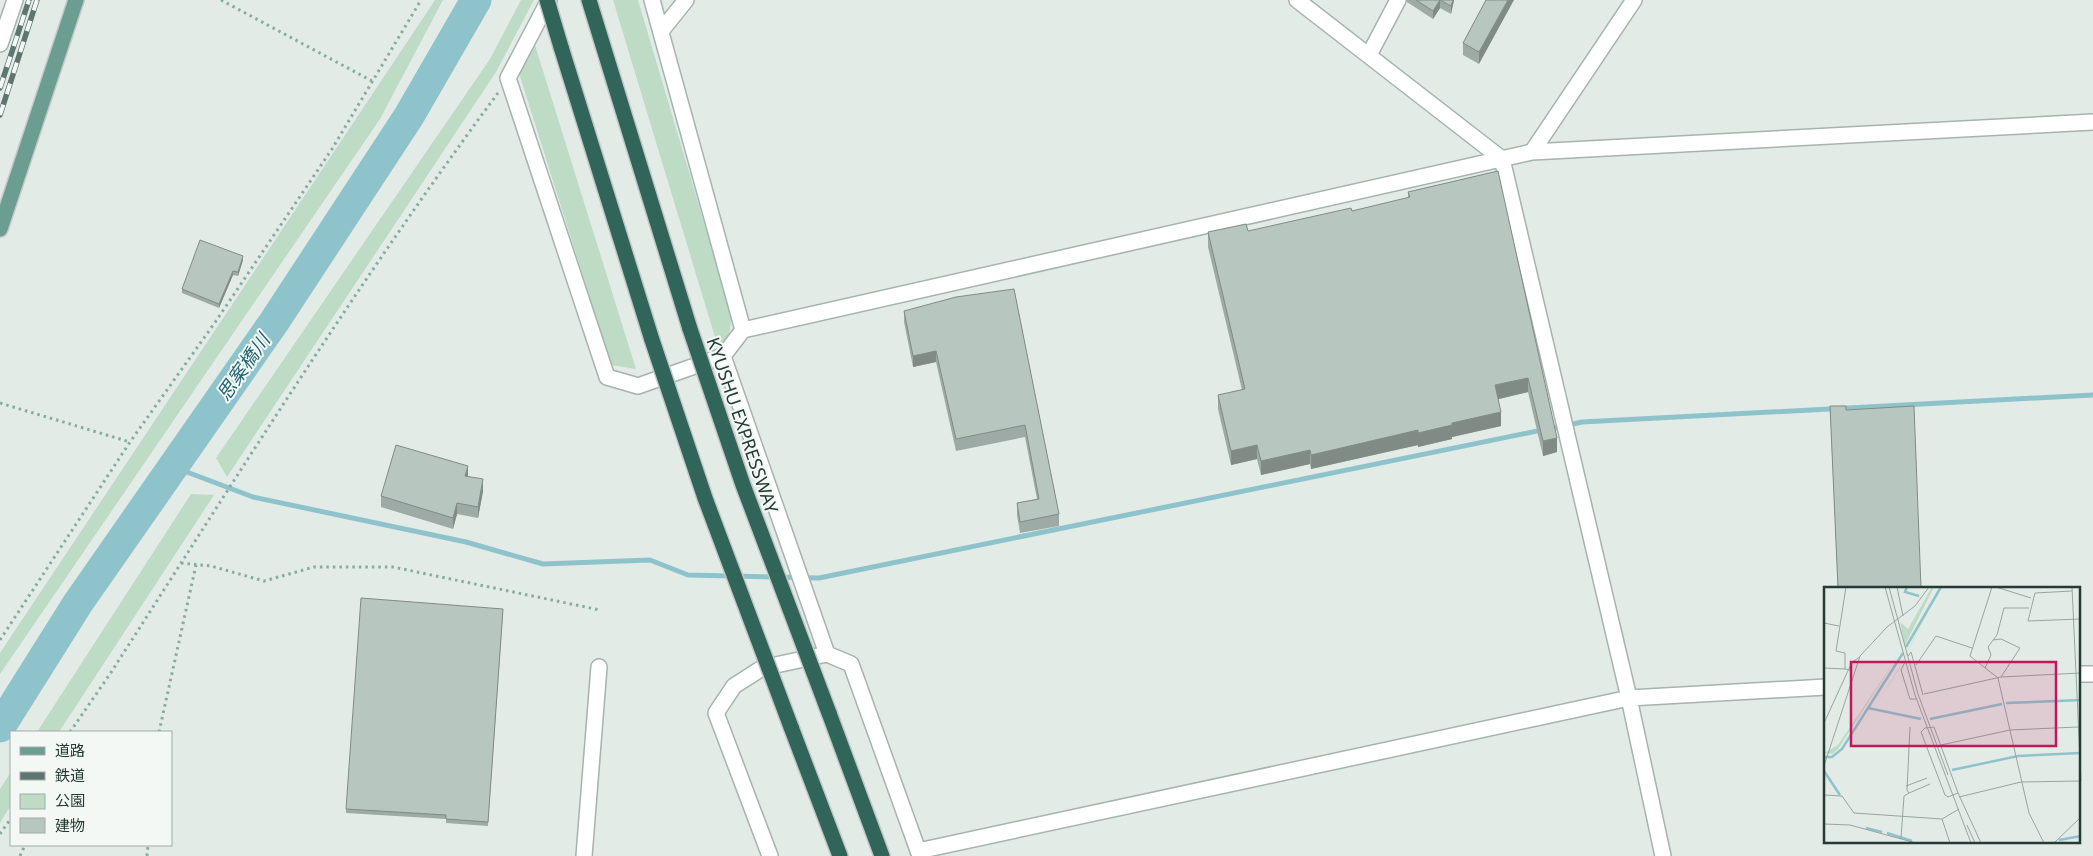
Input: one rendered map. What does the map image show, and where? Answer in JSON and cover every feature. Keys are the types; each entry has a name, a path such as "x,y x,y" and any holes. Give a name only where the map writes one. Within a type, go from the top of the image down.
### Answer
{"highway":[{"path":"548,0 560,47 652,340 706,498 840,856"},
{"name":"KYUSHU EXPRESSWAY","path":"589,0 598,36 690,329 743,485 882,856"}],"main road":[{"path":"0,229 76,0"}],"street":[{"path":"0,44 15,0"},
{"path":"548,0 508,78 607,377 638,386 723,356 743,330 1532,152 2093,122"},
{"path":"652,0 662,30 743,330"},
{"path":"662,30 686,0"},
{"path":"1297,0 1502,159 1663,856"},
{"path":"1369,55 1398,0"},
{"path":"1532,152 1634,0"},
{"path":"723,356 827,654"},
{"path":"770,856 716,713 734,686 762,668 827,654 851,664 919,853 1628,698 1824,688"},
{"path":"584,856 599,667"},
{"path":"2080,674 2093,674"}],"path":[{"path":"221,0 372,81"},
{"path":"0,640 130,442 222,313 332,149 421,0"},
{"path":"71,731 359,288 427,188 508,78"},
{"path":"0,402 130,442"},
{"path":"181,563 211,566 264,581 314,567 393,567 600,610"},
{"path":"159,731 196,565"},
{"path":"0,834 10,819"}],"green space":[{"path":"435,0 443,0 380,119 0,674 0,653"},
{"path":"521,0 534,0 496,72 227,477 216,458 490,59"},
{"path":"613,0 638,0 732,317 729,335 718,347"},
{"path":"535,45 636,369 611,365 519,73"},
{"path":"191,494 214,495 60,731 38,731"},
{"path":"10,774 10,807 0,823 0,789"}],"building":[{"path":"1416,0 1440,0 1433,11"},
{"path":"1440,0 1453,0 1451,6"},
{"path":"1486,0 1508,0 1479,52 1463,43"},
{"path":"1498,171 1557,438 1543,441 1528,378 1495,385 1501,412 1452,423 1452,425 1418,433 1418,430 1311,455 1310,450 1261,461 1257,445 1231,451 1218,395 1245,389 1208,232 1246,224 1248,231 1351,208 1352,211 1410,197 1408,192"},
{"path":"200,240 243,256 238,272 233,271 219,304 182,289"},
{"path":"1014,289 1059,514 1020,522 1017,503 1039,499 1025,425 956,439 936,351 913,356 904,311 956,297"},
{"path":"1830,406 1846,406 1846,410 1914,406 1921,587 1838,587"},
{"path":"396,445 468,466 465,476 483,479 478,507 457,503 453,518 381,496"},
{"path":"361,598 503,609 488,822 446,819 446,815 346,809"}],"waterway":[{"name":"思案橋川","path":"0,727 78,603 274,322 409,116 476,0"},
{"path":"1550,429 1582,422 2093,395"},
{"path":"171,466 253,497 466,542 543,564 650,560 688,575 819,578 1542,430"}],"railway":[{"path":"0,88 29,0"},
{"path":"0,115 37,0"}]}
